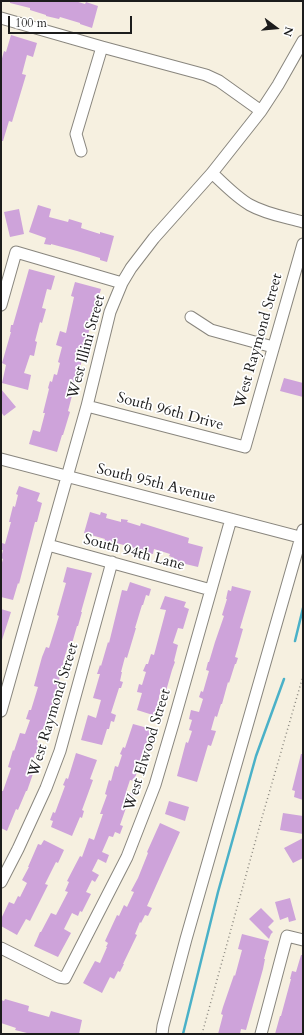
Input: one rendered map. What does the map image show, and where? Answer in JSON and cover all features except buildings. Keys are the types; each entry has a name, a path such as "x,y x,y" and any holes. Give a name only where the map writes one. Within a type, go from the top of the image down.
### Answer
{"street":[{"path":"1,18 206,74 219,81 261,111"},
{"name":"West Illini Street","path":"1,711 68,477 110,312 122,283 131,268 154,238 212,173 261,111 303,41"},
{"path":"81,151 76,134 102,46"},
{"path":"212,173 249,204 262,210 303,222"},
{"name":"West Raymond Street","path":"245,447 303,244"},
{"path":"1,305 16,252 122,283"},
{"path":"192,317 211,330 273,347"},
{"name":"South 96th Drive","path":"87,406 245,447"},
{"name":"South 95th Avenue","path":"1,459 231,519 302,535"},
{"name":"West Elwood Street","path":"1,948 59,977 65,978 127,857 155,785 231,519"},
{"path":"162,1034 186,940 302,535"},
{"name":"South 94th Lane","path":"48,545 211,590"},
{"name":"West Raymond Street","path":"1,882 18,850 46,788 60,751 112,562"},
{"path":"261,1034 287,936 303,940"}],"path":[{"path":"202,1034 303,676"}],"waterway":[{"path":"295,641 303,608"},
{"path":"183,1034 218,892 256,756 284,679"}]}
